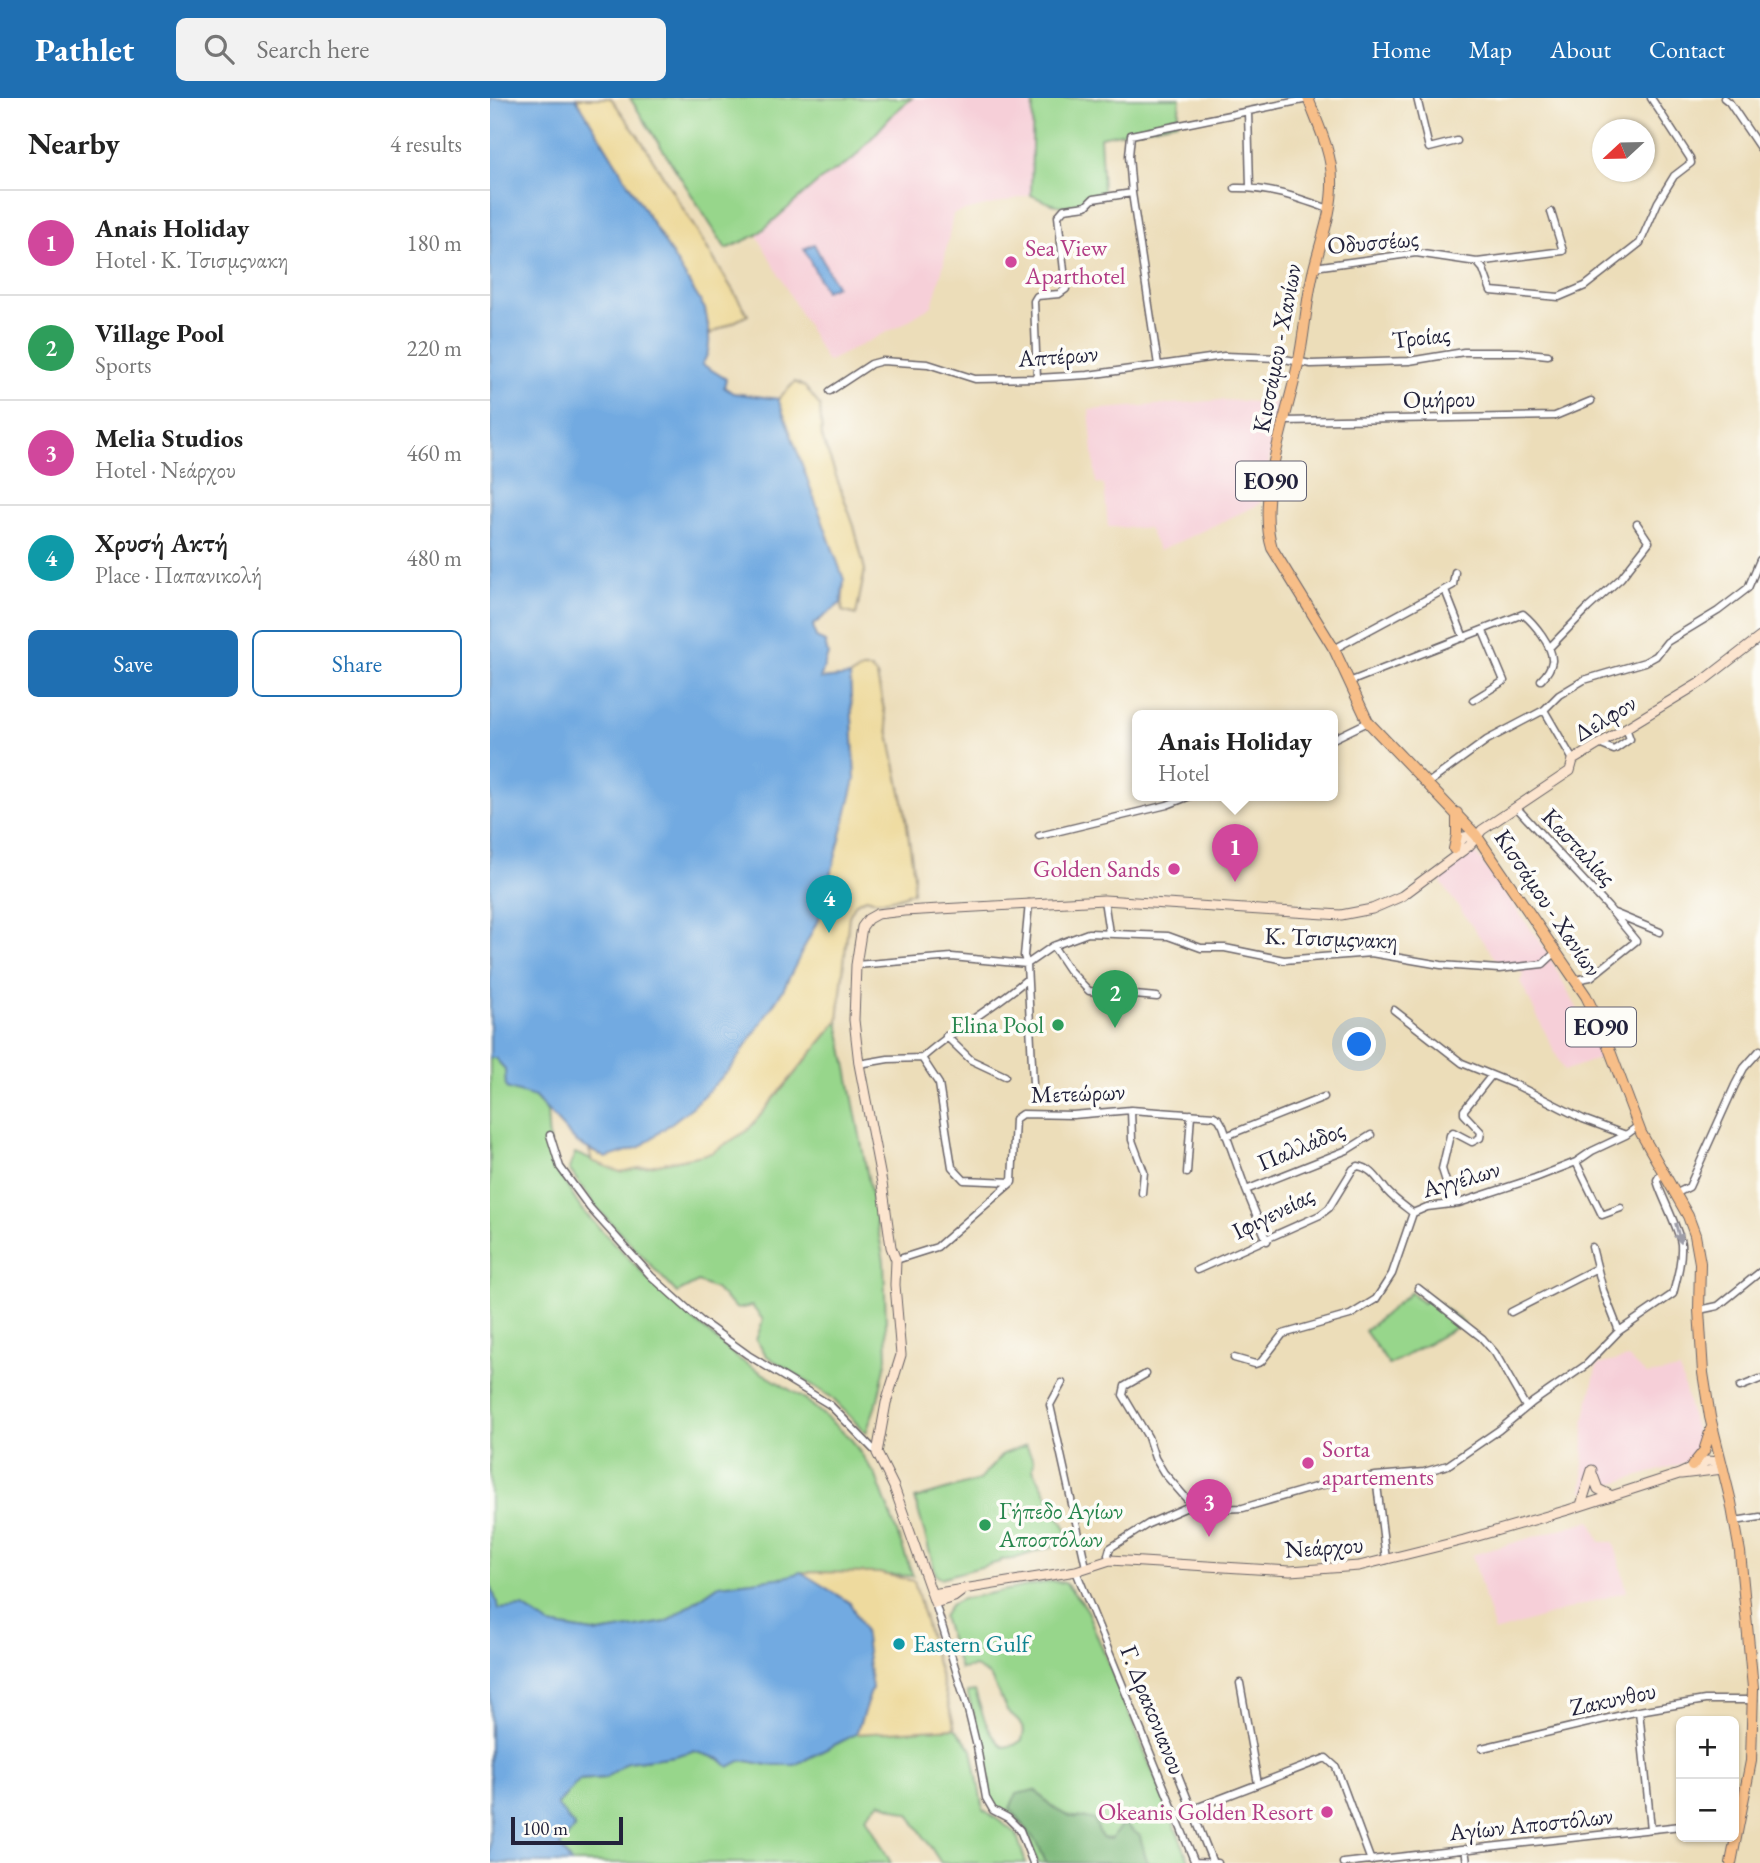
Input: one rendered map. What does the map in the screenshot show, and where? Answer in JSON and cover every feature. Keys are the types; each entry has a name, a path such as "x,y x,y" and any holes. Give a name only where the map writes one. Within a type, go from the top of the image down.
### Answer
{"main road":[{"name":"Κισσάμου - Χανίων","path":"1308,99 1332,168 1329,209 1314,267 1298,363 1268,497 1269,537 1272,548 1334,649 1368,722 1457,812 1476,835 1586,996 1599,1022 1638,1126 1695,1235 1700,1263 1699,1310 1703,1373 1712,1425 1735,1521 1751,1661 1757,1688 1751,1761 1739,1813"},
{"path":"1454,849 1457,812"},
{"path":"1693,1470 1704,1451 1712,1425"},
{"path":"1751,1661 1760,1672"},
{"name":"Κισσάμου - Χανίων","path":"1731,1863 1734,1842"}],"street":[{"path":"1417,98 1429,148 1457,141"},
{"path":"1477,262 1483,269 1491,291 1559,297 1585,286 1611,264 1630,253 1646,233 1658,202 1674,176 1690,163 1690,158 1651,98"},
{"path":"1724,98 1760,148"},
{"path":"1158,365 1132,193 1129,156 1131,135 1308,99"},
{"path":"1248,112 1250,187"},
{"path":"1235,188 1250,187 1287,194 1329,209"},
{"path":"1037,379 1034,301 1037,296 1059,294 1066,289 1058,216 1064,209 1086,206 1093,199 1132,193"},
{"name":"Οδυσσέως","path":"1314,267 1416,253 1477,262 1563,251 1551,212"},
{"name":"Τροίας","path":"1298,363 1409,360 1464,352 1548,355"},
{"name":"Απτέρων","path":"830,391 871,364 882,361 928,364 975,379 1037,379 1088,375 1224,356 1279,358 1298,363"},
{"name":"Ομήρου","path":"1284,421 1555,416 1591,401"},
{"path":"1549,648 1621,578 1649,542 1637,524"},
{"path":"1428,783 1487,740 1544,710 1559,695 1584,680 1645,662 1656,656 1667,642 1718,611 1748,588 1760,560"},
{"path":"1334,649 1453,585 1455,572"},
{"path":"1445,590 1464,638"},
{"path":"1349,682 1523,614 1549,648 1553,659 1549,672 1541,680"},
{"path":"1473,700 1504,681 1483,631"},
{"name":"Δελφον","path":"1476,835 1570,771 1571,756 1598,744 1703,681 1760,637"},
{"path":"1544,710 1571,756"},
{"path":"1338,737 1368,722"},
{"path":"1039,836 1177,801"},
{"name":"Κασταλίας","path":"1517,808 1636,941 1591,977"},
{"path":"1440,867 1464,838 1476,835"},
{"path":"877,1453 886,1403 901,1355 895,1285 896,1260 891,1247 882,1183 859,1064 854,1020 856,965 862,928 868,919 877,914 1104,900 1350,914 1392,902 1412,890 1469,846 1476,835"},
{"path":"1104,900 1109,933"},
{"path":"1029,903 1024,956 1027,964 1033,1084"},
{"name":"Κασταλίας","path":"1612,912 1660,932"},
{"name":"Κ. Τσισμςνακη","path":"1027,964 1053,946 1088,933 1168,936 1200,948 1225,948 1284,960 1371,953 1441,965 1499,969 1543,964 1556,952"},
{"path":"1053,946 1069,970 1089,991 1157,997"},
{"path":"856,965 952,957 1027,964"},
{"path":"1575,979 1591,977 1586,996"},
{"path":"859,1064 888,1059 922,1058 946,1036 986,1012 1027,979"},
{"path":"1394,1010 1445,1047 1462,1063 1516,1085 1583,1119 1626,1135"},
{"path":"946,1036 971,1060 1005,1076"},
{"path":"1675,1194 1689,1186 1735,1085 1744,1068 1760,1050"},
{"path":"922,1058 939,1084 952,1167 957,1175 964,1180 1012,1182"},
{"path":"1452,1204 1442,1169 1450,1135 1457,1132 1472,1142 1480,1138 1480,1132 1464,1114 1464,1110 1491,1076"},
{"path":"1226,1136 1324,1097"},
{"path":"1131,1110 1132,1140 1144,1172 1142,1193"},
{"name":"Μετεώρων","path":"1012,1182 1017,1116 1131,1110 1214,1116 1220,1119 1245,1190 1267,1241"},
{"path":"1187,1173 1191,1114"},
{"name":"Αγγέλων","path":"1234,1359 1255,1364 1261,1362 1283,1334 1350,1315 1376,1299 1392,1274 1413,1213 1427,1207 1452,1204 1535,1178 1576,1162 1638,1126"},
{"path":"550,1135 560,1167 590,1208 649,1274 692,1314 748,1355 830,1405 877,1453 894,1487 929,1583 939,1597 938,1613 967,1706 986,1798 993,1810 1008,1818 1020,1830 1033,1863"},
{"name":"Παλλάδος","path":"1245,1190 1347,1150 1371,1135"},
{"path":"1576,1162 1602,1215 1621,1208"},
{"name":"Ιφιγενείας","path":"1197,1270 1267,1241 1320,1215 1329,1208 1353,1169 1360,1165 1377,1177 1387,1191 1413,1213"},
{"path":"1110,1560 1110,1548 1149,1524 1192,1505 1216,1509 1243,1508 1322,1485 1376,1476 1424,1472 1448,1465 1499,1430 1526,1407 1586,1365 1619,1331 1673,1294 1681,1244 1672,1214 1657,1186 1662,1171"},
{"path":"896,1260 937,1247 1012,1182"},
{"path":"1592,1247 1619,1331"},
{"path":"1511,1312 1597,1268"},
{"path":"1699,1310 1718,1306 1760,1272"},
{"path":"1418,1288 1482,1338 1507,1373 1526,1407"},
{"path":"1146,1374 1125,1386 1123,1395 1148,1437 1155,1458 1164,1473 1192,1505"},
{"path":"1740,1387 1760,1379"},
{"path":"1062,1383 1050,1405 1086,1567"},
{"path":"1693,1470 1707,1461 1722,1465"},
{"path":"1581,1505 1592,1470 1592,1478 1598,1489 1612,1496"},
{"name":"Νεάρχου","path":"939,1597 1076,1571 1110,1560 1290,1571 1359,1566 1581,1505 1693,1470"},
{"path":"1376,1476 1386,1560"},
{"path":"1735,1521 1760,1517"},
{"name":"Γ. Δρακονιανου","path":"1076,1571 1194,1862"},
{"path":"1240,1683 1258,1784"},
{"name":"Ζακυνθου","path":"1482,1748 1639,1711 1705,1700 1754,1700"},
{"path":"1150,1704 1190,1811 1214,1862 1194,1862"},
{"path":"1639,1711 1651,1829"},
{"path":"1175,1816 1322,1759 1329,1759 1336,1767 1371,1861"},
{"name":"Αγίων Αποστόλων","path":"1343,1863 1676,1826"},
{"path":"1465,1849 1466,1863"}],"shaded area":[{"path":"912,98 1033,98 1031,195 953,214 932,306 901,325 827,362 757,235 819,181 852,160 895,112"},
{"path":"1222,400 1282,403 1260,504 1159,551 1148,528 1108,527 1104,485 1096,483 1089,410"},
{"path":"1475,852 1546,950 1603,1057 1564,1071 1520,981 1524,976 1518,968 1501,967 1438,878"},
{"path":"1628,1358 1647,1375 1680,1370 1698,1441 1695,1451 1685,1463 1583,1492 1584,1421 1597,1365"},
{"path":"1591,1520 1600,1542 1614,1542 1627,1591 1495,1632 1472,1555"}],"green space":[{"path":"630,98 912,98 895,112 852,160 819,181 757,235 726,249"},
{"path":"1033,98 1180,98 1178,122 1100,137 1103,192 1075,205 1062,206 1031,195"},
{"path":"838,1021 884,1261 887,1358 878,1399 866,1433 831,1397 767,1356 756,1340 763,1320 752,1306 737,1309 715,1289 698,1282 677,1293 597,1208 569,1169 575,1153 620,1172 701,1155 748,1130"},
{"path":"490,1058 495,1058 505,1069 506,1088 534,1096 547,1112 550,1159 581,1209 660,1291 739,1359 805,1399 851,1439 876,1476 913,1576 801,1572 786,1577 719,1585 666,1622 599,1633 550,1625 523,1607 499,1609 490,1583"},
{"path":"1411,1292 1423,1303 1430,1297 1464,1323 1389,1365 1365,1331"},
{"name":"Γήπεδο Αγίων Αποστόλων","path":"1026,1445 1034,1461 1033,1469 1072,1540 940,1578 936,1575 915,1499 979,1480 1003,1454"},
{"path":"1053,1581 1065,1583 1085,1606 1190,1863 1038,1863 1024,1827 995,1806 990,1795 987,1759 967,1692 975,1691 989,1729 1004,1747 1022,1740 1024,1731 1007,1711 990,1676 975,1667 960,1669 943,1617 950,1605 962,1599"},
{"path":"955,1728 972,1749 983,1809 1016,1833 1026,1863 941,1863 909,1814 880,1802 866,1817 891,1863 571,1863 560,1846 575,1827 557,1805 579,1780 605,1778 628,1762 693,1751 720,1759 768,1765 795,1765 856,1734"},
{"path":"1035,1790 1062,1813 1094,1820 1102,1838 1111,1839 1123,1823 1140,1836 1147,1863 1046,1863 1038,1844 1010,1808 1016,1794"}],"sand":[{"path":"576,98 611,98 643,143 748,315 710,334 705,309"},
{"path":"795,382 805,387 820,406 822,437 854,526 865,570 856,615 842,611 844,580 778,399"},
{"path":"862,669 871,669 877,676 905,811 914,875 913,892 884,900 866,898 856,903 849,916 838,1021 748,1130 711,1153 620,1172 592,1161 589,1150 606,1158 855,781 850,676"},
{"name":"Eastern Gulf","path":"801,1572 879,1573 914,1581 955,1728 856,1734 872,1688"}],"water":[{"path":"490,98 576,98 705,309 709,345 702,364 726,379 724,387 733,393 778,399 844,580 841,603 813,625 816,638 825,642 828,654 820,679 850,676 855,780 821,914 783,990 732,1067 691,1108 640,1147 606,1158 577,1143 535,1097 506,1088 505,1069 495,1058 490,1058"},
{"path":"814,244 836,286 825,291 804,249"},
{"path":"801,1572 850,1603 864,1630 872,1688 856,1734 795,1765 768,1765 742,1760 729,1767 720,1759 693,1751 628,1762 605,1778 579,1780 557,1805 575,1827 560,1846 571,1863 490,1863 490,1583 499,1609 523,1607 550,1625 599,1633 666,1622 719,1585 785,1577"}],"place":[{"name":"Sea View Aparthotel","path":"1011,262"},
{"name":"Golden Sands","path":"1174,869"},
{"name":"Anais Holiday","path":"1235,882"},
{"name":"Χρυσή Ακτή","path":"829,933"},
{"name":"Elina Pool","path":"1058,1025"},
{"name":"Village Pool","path":"1115,1028"},
{"name":"Sorta apartements","path":"1308,1463"},
{"name":"Γήπεδο Αγίων Αποστόλων","path":"985,1525"},
{"name":"Melia Studios","path":"1209,1537"},
{"name":"Eastern Gulf","path":"899,1644"},
{"name":"Okeanis Golden Resort","path":"1327,1812"}]}
